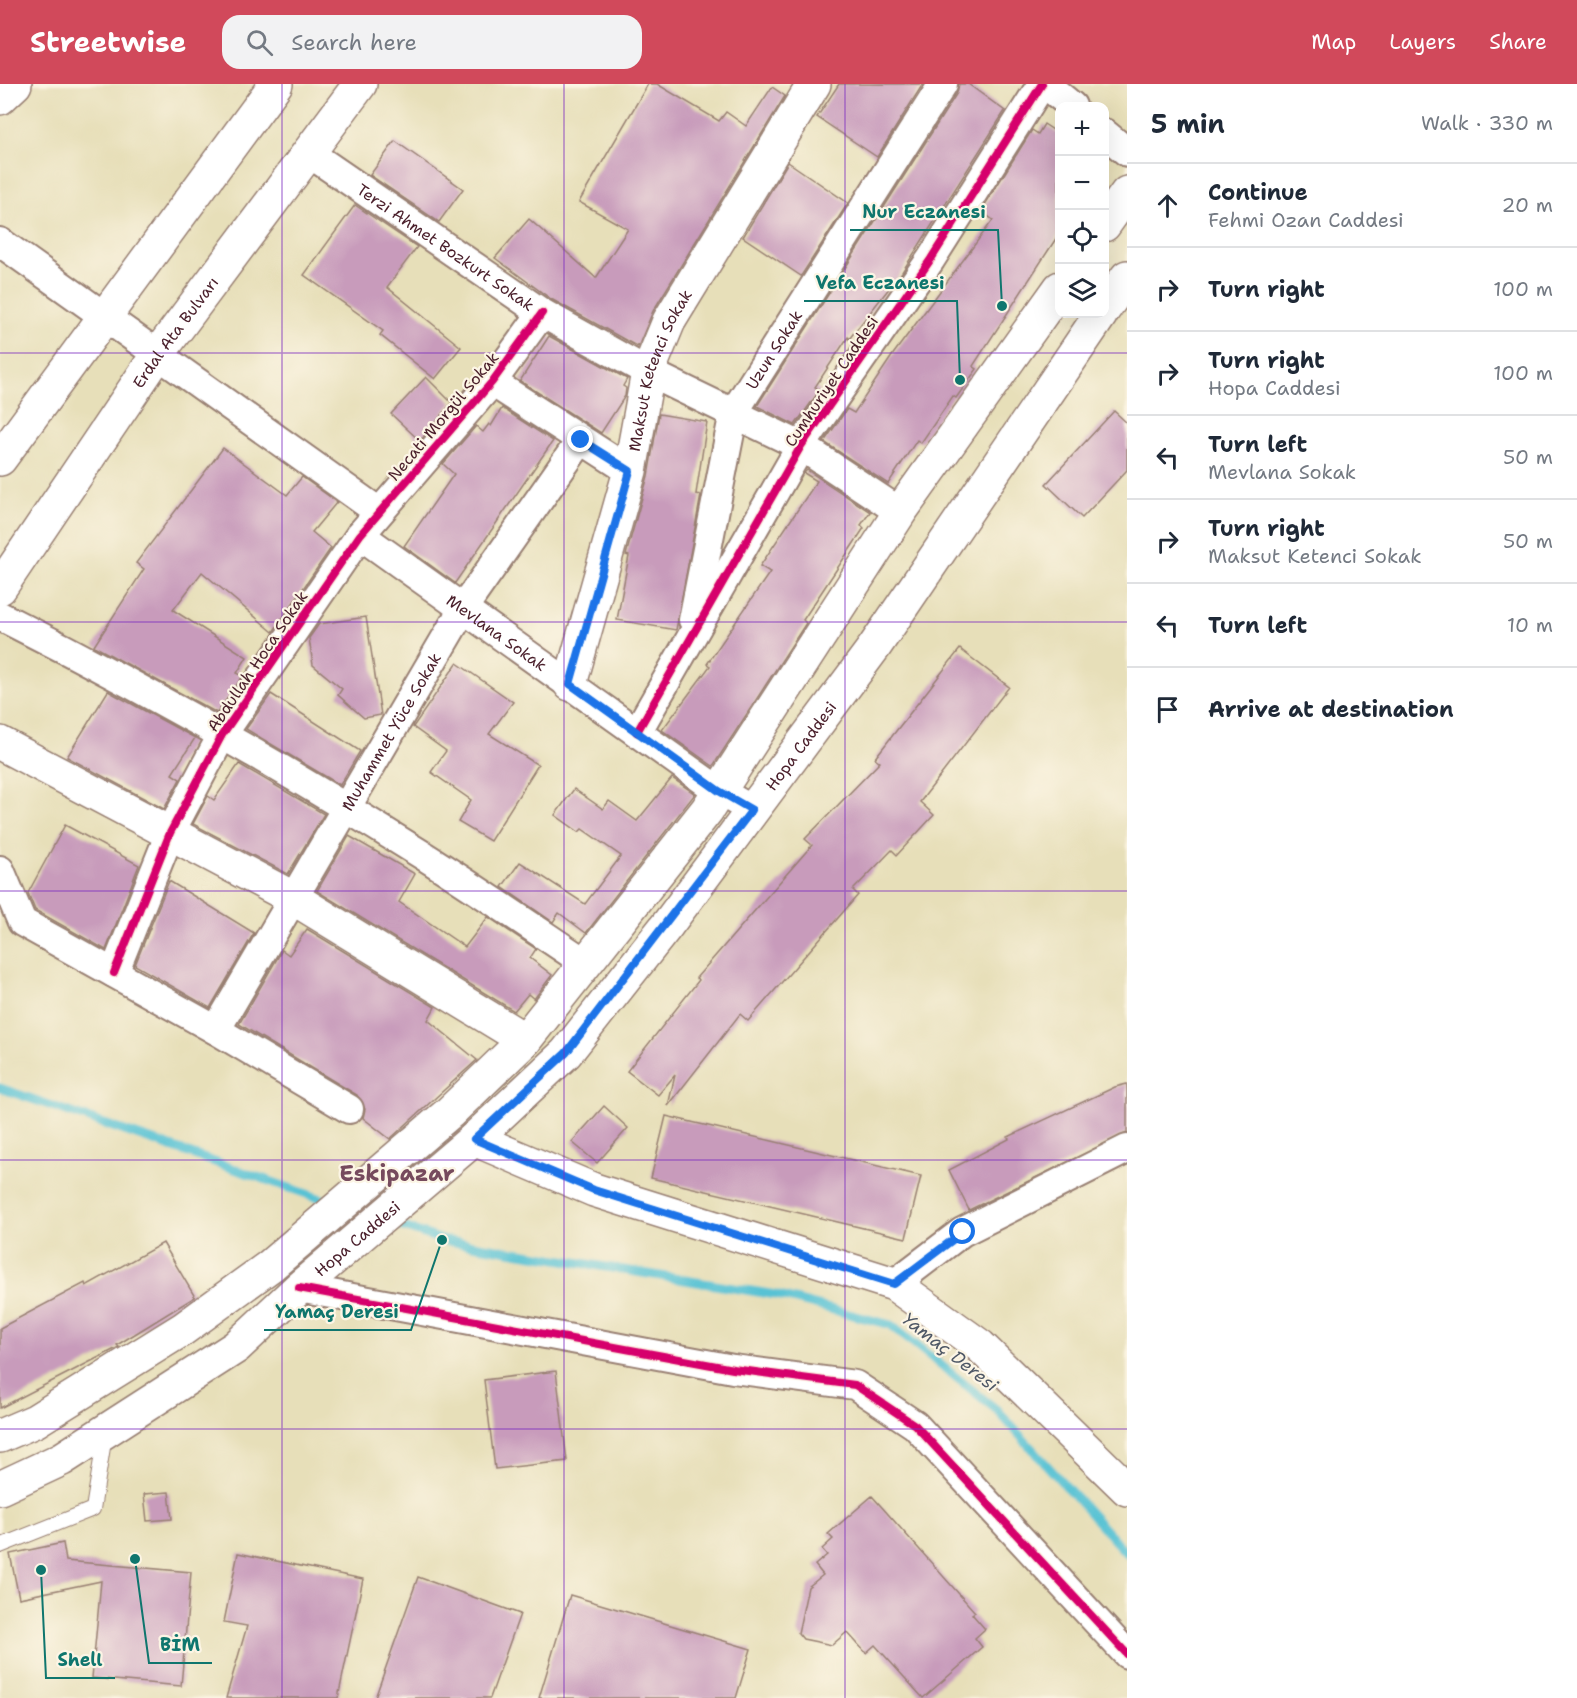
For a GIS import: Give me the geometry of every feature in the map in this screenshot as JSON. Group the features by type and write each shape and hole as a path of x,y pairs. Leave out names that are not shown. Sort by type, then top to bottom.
{"main road":[{"path":"0,98 15,84"},
{"path":"0,459 103,316 276,84"},
{"name":"Erdal Ata Bulvarı","path":"0,588 158,354 360,84"},
{"name":"Maksut Ketenci Sokak","path":"570,684 630,471 648,372 669,321 814,84"},
{"path":"1109,218 1127,193"},
{"path":"1109,302 1127,277"},
{"path":"0,1437 35,1421 183,1329 270,1266 449,1113 525,1040 587,964 719,791 900,512 1055,294"},
{"name":"Hopa Caddesi","path":"0,1488 62,1459 236,1347 299,1288 474,1139 566,1053 876,646 1098,318"},
{"path":"0,743 293,898 525,1040"},
{"path":"474,1139 594,1190 894,1284 980,1346 1127,1489"}],"street":[{"name":"Uzun Sokak","path":"688,647 734,412 943,84"},
{"path":"1044,84 1067,102"},
{"name":"Cumhuriyet Caddesi","path":"638,732 801,446 931,259 1044,84"},
{"path":"1109,137 1127,152"},
{"name":"Terzi Ahmet Bozkurt Sokak","path":"309,153 542,313 648,372 801,446 900,512"},
{"path":"0,242 379,512"},
{"name":"Necati Morgül Sokak","path":"360,535 492,382 542,313"},
{"path":"492,382 630,471"},
{"name":"Muhammet Yüce Sokak","path":"216,1030 464,607 581,440"},
{"name":"Mevlana Sokak","path":"360,535 719,791 752,810"},
{"name":"Abdullah Hoca Sokak","path":"114,973 170,833 222,735 360,535"},
{"path":"0,616 97,665 346,808 419,852 587,964"},
{"path":"0,870 21,922 216,1030 349,1109"},
{"path":"894,1284 963,1232 1127,1149"},
{"path":"299,1288 734,1369 855,1385 915,1425 1127,1654"}],"lane":[{"path":"0,1546 93,1509 105,1431"}],"building":[{"path":"648,84 657,84 719,121 726,112 746,126 772,87 785,96 653,311 638,347 551,299 495,258 529,219 596,278 628,229 579,202"},
{"path":"839,84 923,84 877,157 817,117"},
{"path":"959,84 968,84 1005,111 902,272 849,339 848,337 815,387 820,390 795,425 757,406 957,93"},
{"path":"1044,124 1055,131 1055,240 973,366 977,369 956,398 953,396 921,443 917,440 888,484 824,442 847,409 854,413 894,353 993,220 981,211 1032,130 1038,134"},
{"path":"395,141 463,189 439,222 370,175"},
{"path":"788,162 848,203 801,276 743,237"},
{"path":"355,205 417,247 387,287 461,347 435,379 380,335 383,331 304,275"},
{"path":"549,336 627,379 623,386 626,388 625,396 601,433 520,381"},
{"path":"426,377 452,403 420,441 391,414"},
{"path":"502,408 553,441 455,583 404,546 454,474 443,464 476,426 483,432 489,424 491,426"},
{"path":"1114,411 1127,423 1127,470 1082,518 1046,484"},
{"path":"659,414 707,422 696,494 701,495 676,630 617,620 629,556 626,555 648,476"},
{"path":"223,448 287,495 302,477 337,502 312,532 331,548 273,632 202,572 173,610 247,657 237,673 243,676 217,713 94,646 144,569 136,563"},
{"path":"807,470 870,512 861,525 864,528 803,620 806,623 713,766 662,730 710,666 707,664 770,572 760,566 817,481 804,473"},
{"path":"366,617 381,715 364,718 338,695 342,689 313,665 309,638 319,624"},
{"path":"960,649 1009,687 920,802 934,815 897,855 892,850 853,890 858,895 748,1021 740,1014 668,1106 675,1075 658,1095 627,1071 699,980 696,978 812,845 805,839 880,762 875,758"},
{"path":"457,663 513,702 489,734 538,765 490,841 458,822 471,800 431,772 446,751 413,727"},
{"path":"108,691 195,738 172,774 180,779 164,809 67,757"},
{"path":"271,694 360,751 340,785 246,729"},
{"path":"239,764 324,814 288,874 193,824 208,796 214,800"},
{"path":"672,778 695,794 586,933 559,913 553,922 502,887 520,862 585,904 621,856 582,829 579,832 555,815 574,789 603,809 609,801 637,821"},
{"path":"65,825 139,865 106,950 35,910 28,893"},
{"path":"349,836 415,874 399,902 465,947 488,917 536,949 530,958 552,975 534,999 528,994 514,1011 317,891"},
{"path":"169,881 254,933 210,1008 135,965"},
{"path":"307,929 435,1007 428,1020 477,1060 390,1139 363,1118 365,1109 357,1095 239,1024 282,950 289,955"},
{"path":"1127,1084 1127,1133 969,1210 949,1170 1009,1139 1008,1137 1115,1087"},
{"path":"604,1106 628,1128 597,1163 572,1142"},
{"path":"666,1116 921,1176 906,1238 651,1178"},
{"path":"163,1243 195,1297 117,1345 119,1347 0,1408 0,1328 85,1283 86,1286"},
{"path":"556,1371 567,1461 495,1469 484,1380"},
{"path":"169,1492 172,1519 147,1521 144,1494"},
{"path":"872,1496 975,1612 972,1614 985,1629 975,1638 982,1647 923,1698 875,1645 866,1653 847,1632 832,1645 803,1639 798,1633 808,1587 823,1575 815,1565 827,1555 822,1549 833,1539 828,1534"},
{"path":"63,1543 66,1561 191,1572 181,1686 92,1678 101,1581 19,1598 10,1554"},
{"path":"238,1553 363,1579 338,1698 226,1698 247,1626 224,1622"},
{"path":"418,1577 520,1614 490,1698 375,1698"},
{"path":"570,1595 751,1649 736,1698 539,1698"}],"waterway":[{"name":"Yamaç Deresi","path":"0,1088 333,1203"},
{"name":"Yamaç Deresi","path":"389,1222 442,1240 776,1295 891,1325 997,1410 1127,1554"}],"cycle path":[{"path":"637,732 801,446 931,259 1042,84"},
{"path":"114,973 170,833 222,735 360,535 492,382 542,313"},
{"path":"299,1288 733,1369 855,1385 915,1425 1127,1654"}],"place":[{"name":"Nur Eczanesi","path":"1002,306"},
{"name":"Vefa Eczanesi","path":"960,380"},
{"name":"Yamaç Deresi","path":"442,1240"},
{"name":"BİM","path":"135,1559"},
{"name":"Shell","path":"41,1570"}],"district":[{"name":"Eskipazar","path":"397,1173"}],"route":[{"path":"581,440 630,471 570,684 719,791 752,810 668,924 566,1053 474,1139 594,1190 894,1284 963,1232"}]}
